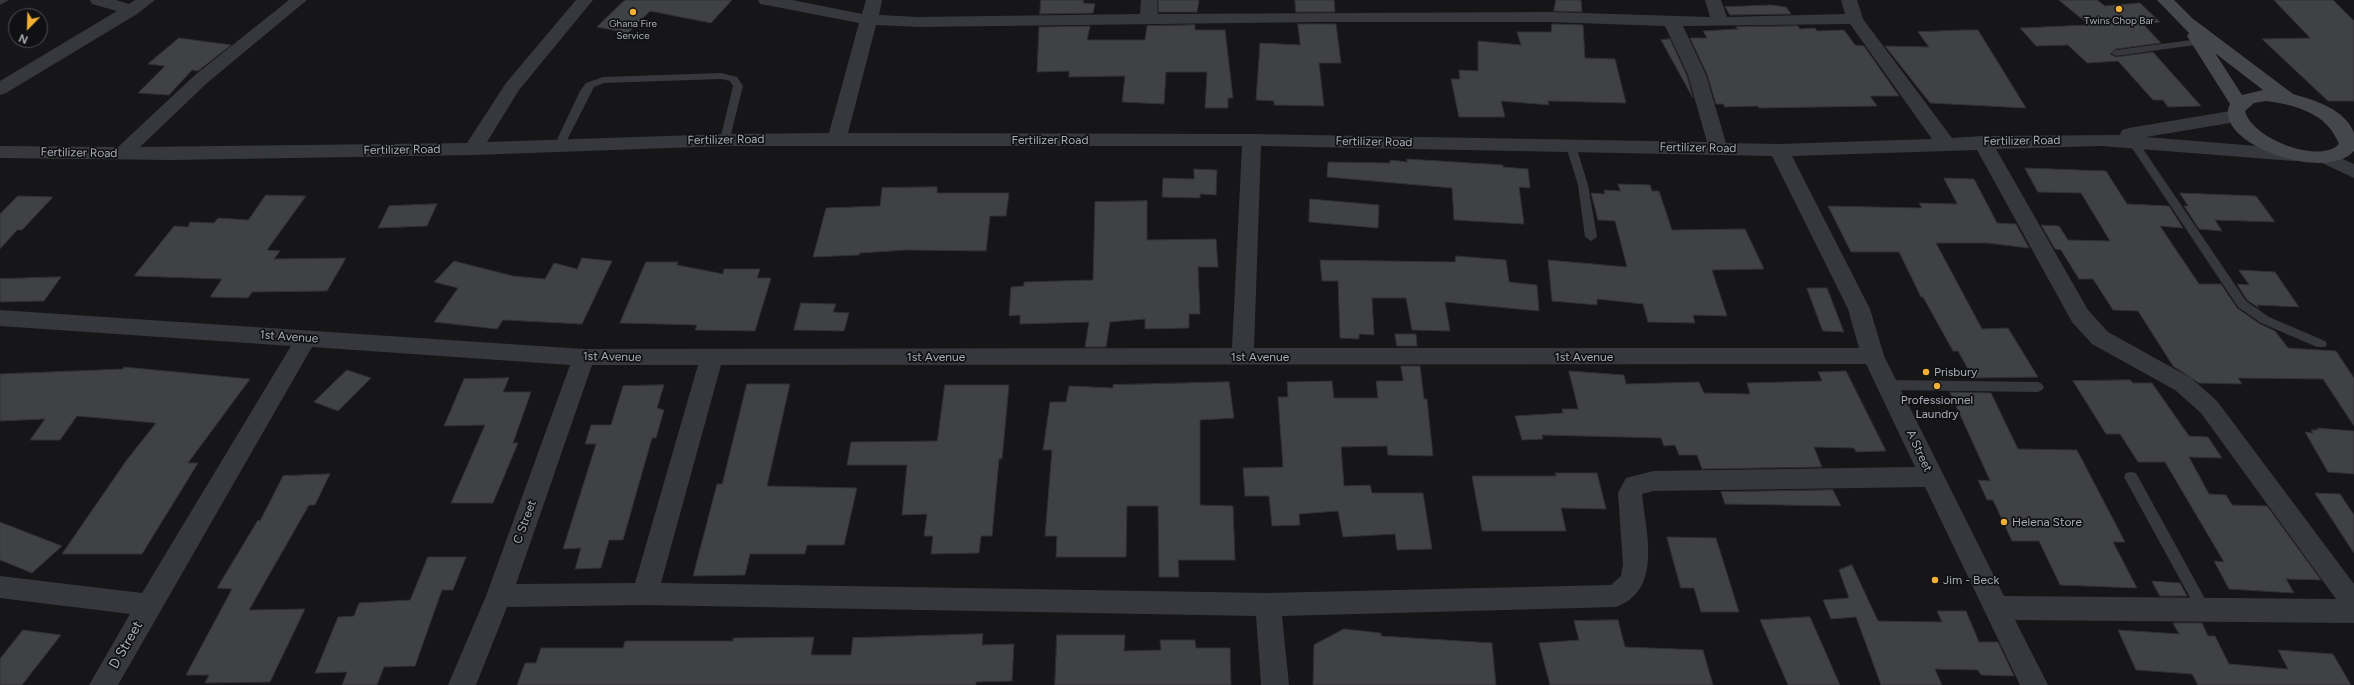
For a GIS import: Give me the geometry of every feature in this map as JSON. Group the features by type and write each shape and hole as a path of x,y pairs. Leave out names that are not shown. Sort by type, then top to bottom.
{"street":[{"path":"98,0 131,10"},
{"path":"0,89 147,0"},
{"path":"122,154 201,79 299,0"},
{"path":"473,149 512,87 585,0"},
{"path":"766,0 868,20 918,22 1319,17 1548,18 1720,22 1855,19"},
{"path":"837,139 874,0"},
{"path":"1149,0 1149,18"},
{"path":"1318,0 1319,17"},
{"path":"1545,0 1548,18"},
{"path":"1713,0 1720,22"},
{"path":"1849,0 1855,19 1945,144"},
{"path":"2165,0 2186,22 2286,98"},
{"path":"1672,21 1697,75 1718,148"},
{"path":"2186,22 2237,109 2242,127 2256,138 2274,148 2294,155 2340,155"},
{"path":"2237,109 2249,97 2266,95 2286,98 2308,105 2331,117 2345,132 2348,145 2340,155"},
{"name":"Fertilizer Road","path":"2100,140 2237,109"},
{"path":"2331,117 2354,120"},
{"name":"Fertilizer Road","path":"0,152 122,154 473,149 725,140 837,139 1252,140 1779,150 1982,142 2100,140 2294,155"},
{"path":"1243,357 1252,140"},
{"path":"1982,142 2080,316 2100,338 2183,384 2209,407 2354,604"},
{"name":"A Street","path":"1779,150 1859,309 1873,356 1931,477 1998,608 2034,685"},
{"path":"2340,155 2354,172"},
{"name":"1st Avenue","path":"0,318 584,357 1873,356"},
{"name":"D Street","path":"102,685 306,339"},
{"name":"C Street","path":"462,685 499,596 584,357"},
{"path":"645,594 712,357"},
{"path":"499,596 645,594 1268,605 1616,596 1632,582 1636,564 1630,494 1635,484 1653,481 1931,477"},
{"path":"0,587 148,605"},
{"path":"1268,605 1275,685"},
{"path":"1998,608 2354,611"}],"lane":[{"path":"0,2 4,0"},
{"path":"2116,53 2199,42"},
{"path":"559,146 584,93 590,85 602,80 721,76 734,79 738,86 725,140"},
{"path":"2133,142 2242,304 2265,320 2321,344"},
{"path":"1571,146 1584,185 1590,237"},
{"path":"1888,385 2038,387"},
{"path":"2131,477 2204,610"}],"building":[{"path":"625,0 732,0 711,23 650,11 628,33 597,27"},
{"path":"1041,0 1084,0 1083,3 1095,4 1093,13 1040,14"},
{"path":"1158,0 1199,0 1197,12 1159,12"},
{"path":"1295,0 1334,0 1335,12 1296,12"},
{"path":"1556,0 1581,0 1582,12 1554,11"},
{"path":"2059,0 2097,0 2105,6 2140,3 2160,22 2143,24 2161,43 2116,49 2110,54 2116,57 2153,52 2201,106 2168,107 2163,100 2153,100 2118,61 2087,63 2068,45 2036,46 2020,28 2089,25"},
{"path":"2274,0 2333,0 2354,21 2354,101 2328,101 2262,39 2310,38"},
{"path":"1772,5 1786,7 1791,14 1730,15 1725,7"},
{"path":"1298,24 1336,24 1341,63 1319,63 1324,106 1274,105 1274,101 1256,100 1260,43 1300,45"},
{"path":"1552,24 1583,25 1585,58 1615,59 1626,103 1548,101 1549,105 1501,101 1505,117 1459,117 1451,79 1460,79 1459,70 1478,71 1478,41 1521,45 1517,32 1551,32"},
{"path":"1195,25 1195,30 1225,30 1233,98 1228,98 1228,108 1205,108 1207,72 1166,72 1164,104 1122,102 1125,76 1069,77 1069,71 1037,72 1039,27 1090,26 1087,40 1145,40 1147,26"},
{"path":"1798,26 1800,29 1815,28 1817,31 1844,30 1855,45 1864,46 1899,96 1870,96 1877,106 1759,108 1758,106 1725,107 1723,104 1716,104 1707,74 1690,38 1707,38 1703,31 1738,29 1736,27"},
{"path":"1978,30 2026,108 1930,103 1885,46 1929,47 1918,32"},
{"path":"179,38 231,45 198,71 192,70 169,95 138,93 165,66 148,64"},
{"path":"1670,39 1687,76 1693,98 1661,40"},
{"path":"1407,159 1503,165 1503,167 1528,169 1530,188 1519,187 1524,224 1454,220 1452,188 1327,177 1328,162 1390,163 1390,160 1407,162"},
{"path":"2025,168 2106,171 2127,204 2169,206 2183,228 2160,226 2199,284 2221,284 2237,308 2260,324 2275,331 2288,348 2336,351 2354,378 2354,426 2323,379 2238,378 2242,384 2199,383 2173,366 2138,311 2113,310 2093,279 2079,279 2061,250 2055,249 2041,225 2059,226 2068,240 2110,241 2081,193 2038,192"},
{"path":"1194,169 1217,170 1216,195 1200,194 1200,198 1162,197 1163,178 1194,179"},
{"path":"1944,178 1974,179 1997,223 2016,224 2029,248 1987,243 1936,243 1982,329 2008,328 2038,377 1973,378 1958,351 1953,351 1923,297 1921,297 1899,252 1851,252 1828,206 1922,208 1919,203 1957,204"},
{"path":"1618,184 1650,185 1652,191 1659,191 1672,230 1745,229 1764,269 1712,270 1727,316 1693,315 1695,323 1648,322 1643,304 1597,299 1597,305 1552,301 1548,260 1627,267 1615,221 1598,220 1591,193 1605,194 1604,190 1620,191"},
{"path":"937,187 937,193 1009,193 1006,216 990,216 986,251 906,250 860,253 859,255 813,257 826,208 880,206 882,188"},
{"path":"2180,193 2256,196 2275,222 2215,220 2222,231 2199,229 2184,206 2188,206"},
{"path":"266,195 306,196 267,250 280,251 274,259 346,258 327,291 252,292 248,298 210,297 222,279 134,276 174,226 188,227 190,222 214,223 218,218 248,220"},
{"path":"18,196 53,197 22,230 17,230 0,249 0,214"},
{"path":"1310,199 1379,205 1378,228 1309,222"},
{"path":"1147,201 1147,240 1216,239 1218,267 1198,267 1200,314 1189,314 1189,328 1145,329 1145,319 1110,322 1106,347 1085,347 1089,322 1020,324 1020,315 1009,316 1011,287 1024,286 1024,282 1093,280 1095,202"},
{"path":"437,204 427,226 378,228 389,206"},
{"path":"1456,256 1506,260 1509,282 1537,285 1539,311 1445,302 1450,331 1412,330 1406,298 1372,298 1374,335 1359,334 1359,339 1340,338 1338,281 1322,281 1320,260 1455,262"},
{"path":"582,258 612,261 582,324 503,320 497,329 434,322 458,288 434,282 454,261 513,276 545,279 554,263 577,269"},
{"path":"646,262 678,262 677,265 723,274 724,269 760,269 757,278 771,278 755,331 695,330 697,325 620,323"},
{"path":"2239,270 2275,272 2299,307 2257,305 2259,308 2247,300 2237,284 2249,285"},
{"path":"61,277 44,301 0,302 0,279"},
{"path":"1807,288 1827,288 1844,332 1823,331"},
{"path":"801,303 836,304 833,312 849,313 844,331 794,330"},
{"path":"1395,334 1416,334 1417,346 1397,346"},
{"path":"1401,366 1420,366 1424,399 1427,399 1433,456 1388,455 1387,446 1341,447 1344,486 1370,485 1372,493 1423,493 1432,549 1397,550 1395,534 1343,537 1338,511 1299,514 1300,525 1272,526 1269,496 1245,496 1243,468 1283,467 1278,397 1288,397 1287,382 1332,381 1334,398 1378,398 1376,381 1403,381"},
{"path":"124,367 250,379 188,463 198,463 142,554 62,554 126,461 156,423 77,416 60,440 30,440 45,419 0,421 0,374 123,369"},
{"path":"347,370 371,378 338,411 314,402"},
{"path":"1569,371 1624,375 1626,384 1699,382 1704,393 1750,394 1747,383 1822,381 1818,372 1846,371 1886,451 1856,452 1854,448 1814,447 1822,467 1702,469 1697,455 1679,455 1675,445 1664,446 1661,438 1542,435 1543,439 1522,440 1515,416 1563,413 1562,409 1578,409"},
{"path":"509,378 503,392 531,392 513,443 518,443 493,503 451,503 485,425 444,426 464,379"},
{"path":"2130,380 2133,383 2152,383 2189,436 2208,437 2222,458 2189,457 2209,494 2226,495 2232,505 2267,506 2321,580 2286,579 2294,593 2229,589 2214,561 2224,562 2165,462 2138,462 2120,434 2106,434 2073,381"},
{"path":"1229,382 1234,418 1200,420 1200,505 1233,506 1235,560 1178,560 1179,577 1159,577 1158,506 1127,506 1126,557 1056,557 1057,536 1045,536 1052,450 1043,450 1050,402 1066,402 1069,386 1113,388 1113,385"},
{"path":"747,384 790,384 767,486 857,488 844,545 807,545 805,554 750,554 745,575 693,576 717,484 722,484"},
{"path":"664,385 657,408 664,410 656,438 652,438 623,540 609,540 601,568 575,569 581,548 563,549 596,444 585,444 591,425 611,425 623,386"},
{"path":"945,385 1009,385 1002,459 999,459 992,536 981,536 979,553 931,554 933,536 924,536 927,514 902,515 907,465 847,465 851,442 937,441"},
{"path":"1950,392 1991,393 2018,449 2077,450 2125,542 2113,542 2137,588 2060,585 2039,541 2012,541 1993,500 1987,500 1978,480 1990,481"},
{"path":"2317,428 2354,431 2354,474 2328,472 2305,432 2313,433 2311,430 2318,430"},
{"path":"1555,473 1597,473 1606,509 1561,508 1566,531 1482,531 1472,476 1556,476"},
{"path":"330,474 315,505 309,505 249,610 305,609 270,682 205,683 209,675 186,675 232,589 217,588 258,520 260,521 283,476"},
{"path":"1833,490 1841,506 1725,504 1721,492"},
{"path":"2315,493 2340,494 2354,515 2354,553"},
{"path":"0,522 62,546 32,573 0,560"},
{"path":"1667,537 1716,538 1739,612 1701,612 1694,588 1681,588"},
{"path":"428,557 466,557 453,590 442,590 415,666 384,667 377,685 342,685 347,672 315,673 338,617 354,616 359,603 410,600"},
{"path":"1852,565 1878,621 1942,622 1937,611 1966,611 1979,642 1998,642 2014,676 1981,675 1978,670 1935,669 1942,685 1881,685 1856,617 1831,619 1823,600 1849,598 1839,570"},
{"path":"2152,581 2180,583 2187,596 2160,596"},
{"path":"1810,617 1840,685 1788,685 1760,620"},
{"path":"1618,620 1625,647 1703,650 1713,685 1550,685 1539,643 1579,640 1574,621"},
{"path":"2173,623 2202,623 2208,636 2215,636 2229,664 2288,669 2278,650 2333,654 2351,685 2198,685 2192,674 2136,670 2118,630 2179,634"},
{"path":"1344,629 1381,633 1381,636 1492,643 1496,685 1313,685 1314,645"},
{"path":"23,630 61,635 22,685 0,685 0,659"},
{"path":"983,634 982,645 1014,644 1012,681 976,682 976,685 517,685 525,663 536,663 541,648 623,648 625,641 733,641 733,638 814,637 811,655 851,655 853,638"},
{"path":"1057,635 1125,635 1124,651 1161,650 1160,640 1195,640 1196,648 1230,648 1231,685 1055,685"}],"place":[{"name":"Twins Chop Bar","path":"2119,9"},
{"name":"Ghana Fire Service","path":"633,12"},
{"name":"Prisbury","path":"1926,372"},
{"name":"Professionnel Laundry","path":"1937,386"},
{"name":"Helena Store","path":"2004,522"},
{"name":"Jim - Beck","path":"1935,580"}]}
